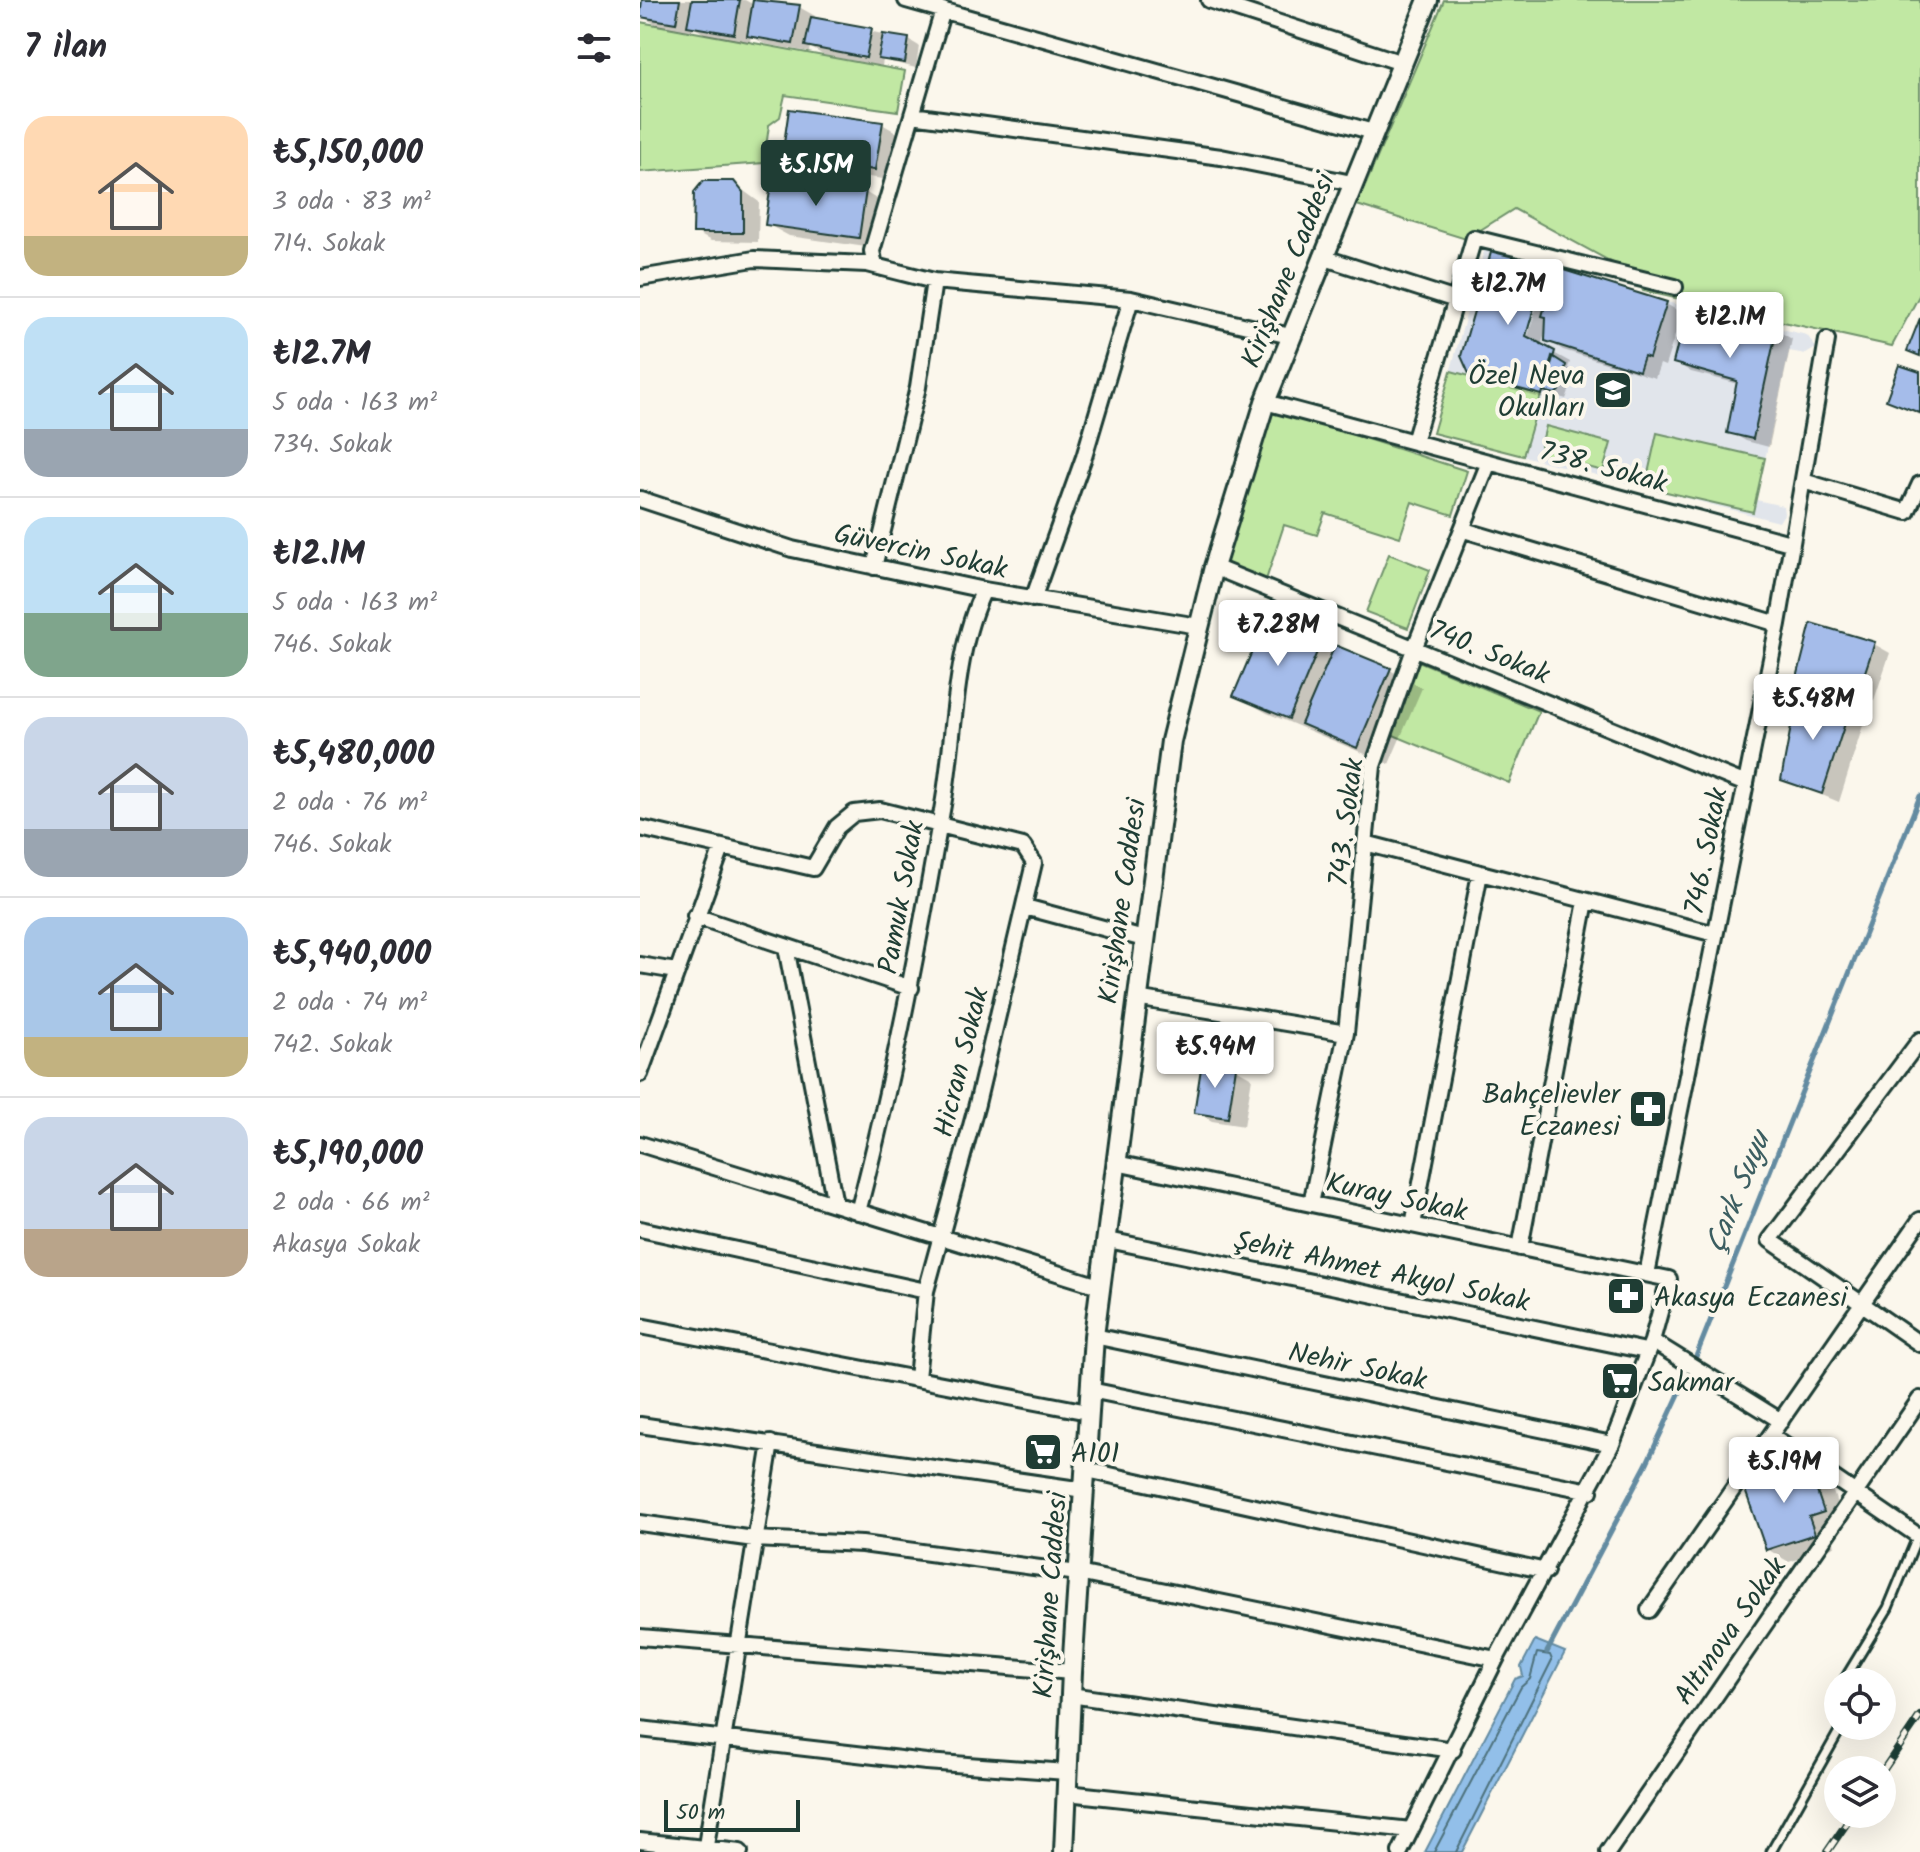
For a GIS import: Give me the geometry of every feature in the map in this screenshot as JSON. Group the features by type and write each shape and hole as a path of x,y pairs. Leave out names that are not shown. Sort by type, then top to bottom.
{"street":[{"path":"906,0 1373,132"},
{"path":"1209,0 1402,63"},
{"name":"Kirişhane Caddesi","path":"1064,1852 1070,1695 1094,1336 1171,741 1214,567 1265,402 1428,0"},
{"path":"875,266 872,251 943,10"},
{"path":"912,115 1221,157 1352,183"},
{"path":"1414,442 1474,238 1675,287"},
{"path":"1322,257 1456,300"},
{"path":"640,278 754,259 875,266 934,281 1131,299 1290,336"},
{"path":"874,567 918,387 934,281"},
{"path":"1033,599 1084,457 1131,299"},
{"name":"746. Sokak","path":"1647,1274 1778,624 1827,340"},
{"name":"738. Sokak","path":"1265,402 1790,543"},
{"name":"743. Sokak","path":"1311,1204 1346,1033 1373,766 1414,649 1489,462"},
{"path":"1803,481 1907,512 1920,484"},
{"name":"Güvercin Sokak","path":"640,499 792,549 984,590 1198,626"},
{"path":"1464,530 1778,624"},
{"name":"740. Sokak","path":"1214,567 1746,784"},
{"name":"Pamuk Sokak","path":"858,1212 893,1080 911,988 940,824 970,617 984,590"},
{"name":"Hicran Sokak","path":"722,848 813,868 837,827 854,813 880,810 940,824 968,835 1023,846 1034,863 943,1238 926,1291 917,1378"},
{"path":"640,828 722,848 640,1074"},
{"path":"1365,843 1715,934"},
{"path":"1413,1225 1480,873"},
{"path":"1520,1248 1586,901"},
{"path":"1025,907 1144,939"},
{"path":"695,916 911,988"},
{"path":"786,947 835,1204"},
{"path":"640,965 676,971"},
{"path":"1136,998 1346,1033"},
{"path":"1920,1040 1770,1240 1920,1344"},
{"path":"640,1144 1099,1286"},
{"name":"Kuray Sokak","path":"1116,1163 1669,1279 1653,1347"},
{"path":"1649,1610 1920,1220"},
{"path":"640,1229 926,1291"},
{"name":"Şehit Ahmet Akyol Sokak","path":"1108,1240 1653,1347"},
{"path":"640,1326 1088,1412"},
{"name":"Nehir Sokak","path":"1094,1336 1612,1444"},
{"path":"1400,1852 1496,1659 1590,1491 1653,1347 1706,1374 1781,1421"},
{"path":"1090,1390 1590,1491"},
{"name":"Altınova Sokak","path":"1608,1852 1920,1399"},
{"path":"640,1425 1084,1490"},
{"path":"1771,1435 1854,1495 1918,1535"},
{"path":"705,1850 771,1443"},
{"path":"1087,1470 1546,1571"},
{"path":"640,1523 754,1539 862,1544 1078,1573 1496,1659"},
{"path":"640,1637 1072,1672"},
{"path":"1070,1695 1453,1750"},
{"path":"640,1729 722,1736 926,1762 1067,1772"},
{"path":"1067,1793 1411,1830"},
{"path":"640,1841 740,1852"}],"lane":[{"path":"1852,1668 1888,1608 1918,1535"},
{"path":"1771,1852 1834,1740"}],"shaded area":[{"name":"Özel Neva Okulları","path":"1485,248 1667,302 1807,335 1816,348 1806,354 1789,351 1756,500 1783,506 1784,514 1779,522 1433,433"}],"green space":[{"path":"1444,0 1920,0 1920,294 1892,346 1643,291 1637,276 1514,209 1466,239 1357,205"},
{"path":"640,22 905,71 898,111 785,95 780,117 769,125 764,163 640,172"},
{"path":"1451,371 1541,395 1523,456 1433,433"},
{"path":"1270,408 1467,471 1453,515 1412,502 1400,537 1325,513 1317,535 1284,525 1265,583 1219,569"},
{"path":"1546,426 1611,443 1603,471 1539,454"},
{"path":"1657,433 1765,458 1753,512 1645,487"},
{"path":"1389,554 1430,570 1408,628 1366,612"},
{"path":"1416,660 1539,711 1509,783 1386,732"}],"water":[{"path":"1535,1640 1565,1652 1462,1852 1425,1852 1515,1679 1523,1676 1521,1667"}],"building":[{"path":"642,0 680,0 676,23 640,17"},
{"path":"692,0 740,0 734,34 687,26"},
{"path":"753,0 800,5 793,44 747,36"},
{"path":"811,17 872,28 866,58 805,46"},
{"path":"883,34 909,38 905,63 878,59"},
{"path":"789,109 883,122 875,170 782,157"},
{"path":"772,177 866,190 859,238 765,225"},
{"path":"703,181 734,181 743,192 743,233 693,233 694,192"},
{"path":"1492,249 1546,266 1526,336 1555,351 1542,395 1470,376 1461,356"},
{"path":"1557,268 1667,302 1649,358 1644,356 1639,371 1545,341 1546,317 1542,316"},
{"path":"1687,307 1777,328 1753,439 1727,433 1737,381 1673,363"},
{"path":"1920,318 1920,356 1907,351"},
{"path":"1552,356 1566,365 1560,390 1555,394 1543,391"},
{"path":"1899,365 1920,372 1920,413 1886,400"},
{"path":"1267,616 1322,640 1289,719 1233,696"},
{"path":"1811,623 1875,642 1858,693 1797,678"},
{"path":"1335,645 1391,668 1357,748 1301,724"},
{"path":"1797,694 1850,708 1822,794 1781,780"},
{"path":"1202,1062 1236,1067 1228,1118 1194,1113"},
{"path":"1807,1462 1824,1512 1809,1517 1815,1534 1766,1550 1743,1484"}],"waterway":[{"name":"Çark Suyu","path":"1547,1652 1646,1465 1693,1364 1920,796"}],"railway":[{"path":"1893,1756 1920,1716"},
{"path":"1827,1852 1843,1828"}],"place":[{"name":"Özel Neva Okulları","path":"1613,390"},
{"name":"Bahçelievler Eczanesi","path":"1648,1109"},
{"name":"Akasya Eczanesi","path":"1626,1296"},
{"name":"Sakmar","path":"1620,1381"},
{"name":"A101","path":"1043,1452"}]}
